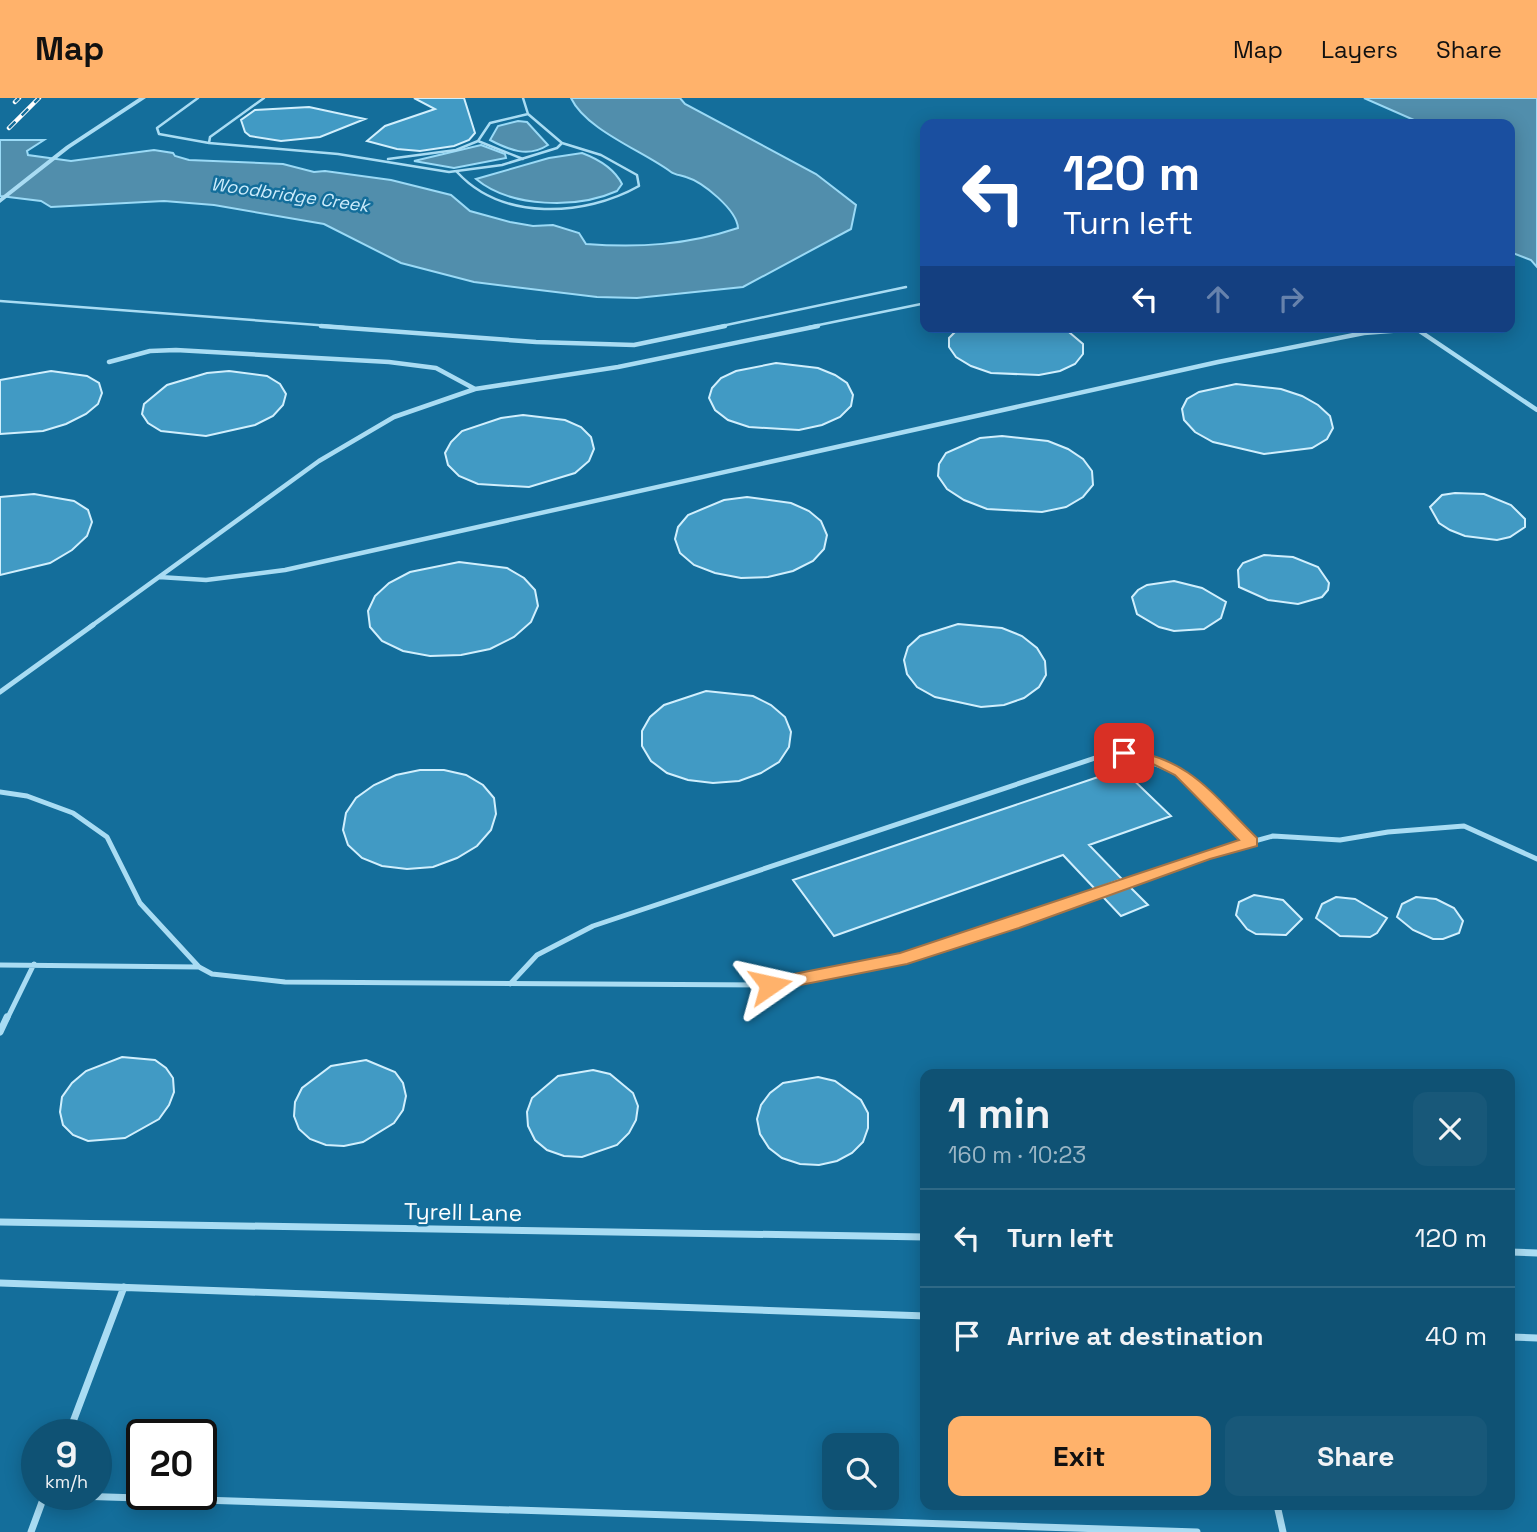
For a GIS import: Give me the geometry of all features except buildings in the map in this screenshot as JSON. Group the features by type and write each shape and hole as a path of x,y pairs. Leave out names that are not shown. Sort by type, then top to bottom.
{"street":[{"path":"0,201 68,147 143,98"}],"lane":[{"path":"198,98 157,128 159,134 174,139 382,160 457,172 523,159 557,148 562,143"},
{"path":"209,143 210,137 264,98"},
{"path":"457,172 462,182 475,191 508,204 535,208 603,204 626,197 639,186 638,175 616,161 595,151 562,143 528,114 523,98"},
{"path":"382,160 456,150 478,141 490,123 528,114"},
{"path":"478,141 523,159"},
{"path":"0,301 536,342 634,345 906,287"},
{"path":"0,692 319,461 394,417 475,389 631,364 920,304"},
{"path":"159,578 191,582 212,581 285,570 1218,362 1364,333"},
{"path":"1422,333 1537,410"},
{"path":"108,362 150,351 176,350 389,362 436,369 475,389"},
{"path":"510,984 537,955 593,926 1101,756 1124,753 1153,758 1180,772 1251,842"},
{"path":"0,792 27,796 73,813 107,837 140,903 199,967 212,974 285,982 783,982 901,959 1013,923 1204,855 1273,836 1340,841 1388,832 1464,826 1537,859"},
{"path":"0,1032 34,964"},
{"path":"0,965 199,967"},
{"name":"Tyrell Lane","path":"0,1222 920,1237"},
{"path":"1515,1252 1537,1253"},
{"path":"0,1283 920,1316"},
{"path":"74,1419 124,1287"},
{"path":"1515,1337 1537,1338"},
{"path":"112,1497 1197,1532"},
{"path":"31,1532 39,1510"},
{"path":"1278,1510 1283,1532"}],"water":[{"name":"Woodbridge Creek","path":"571,98 680,98 685,104 816,174 856,205 851,229 743,287 637,298 597,297 474,282 401,263 324,224 214,205 164,201 51,207 41,201 0,196 0,140 44,140 27,151 28,155 71,161 154,150 173,153 189,160 283,164 314,172 325,171 391,180 451,195 470,211 510,222 533,226 553,225 579,233 586,244 663,244 738,228 726,205 710,191 693,180 673,173 602,130 578,110"},
{"path":"1364,98 1537,98 1537,267 1531,260 1515,254 1515,119 1412,119"},
{"path":"518,121 527,122 548,145 526,152 490,140 498,126"},
{"path":"481,145 505,154 506,158 454,168 414,161"},
{"path":"582,153 600,161 615,173 622,184 617,191 583,201 545,203 507,196 476,179 549,158"}],"railway":[{"path":"15,102 19,98"},
{"path":"9,128 39,98"}],"route":[{"path":"770,985 901,959 1013,923 1204,855 1251,842 1180,772 1153,758 1124,753"}]}
